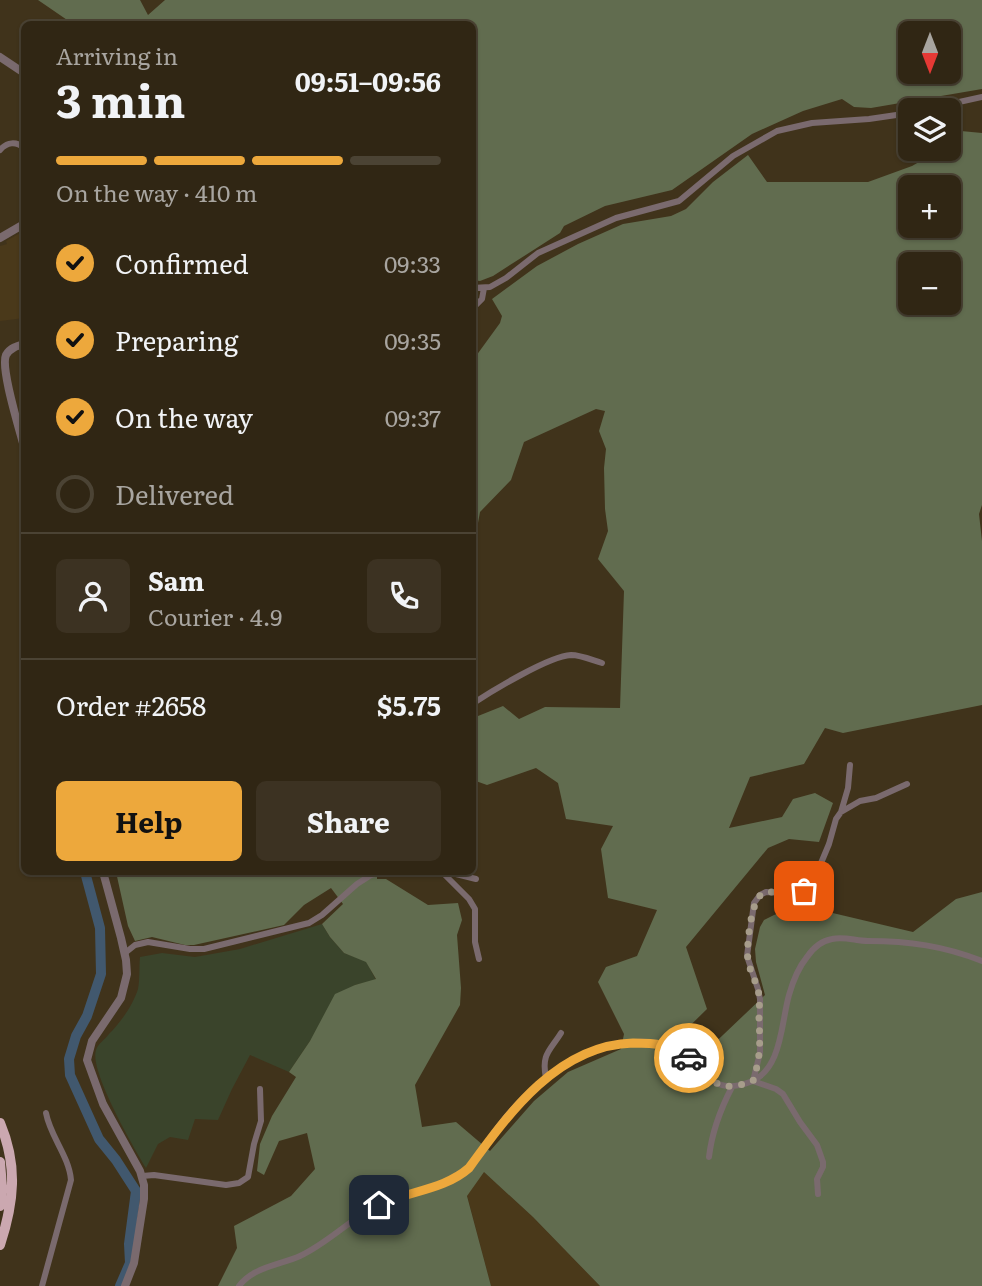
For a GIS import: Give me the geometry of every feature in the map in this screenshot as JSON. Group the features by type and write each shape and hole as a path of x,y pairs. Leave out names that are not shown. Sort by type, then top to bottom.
{"highway":[{"path":"0,1123 10,1153 13,1180 11,1209 0,1245"},
{"path":"0,1162 0,1206"}],"street":[{"path":"0,57 21,71"},
{"path":"961,102 982,97"},
{"path":"476,288 490,287 538,253 616,218 679,201 733,156 777,131 812,123 898,115"},
{"path":"0,136 2,148 11,144 21,145"},
{"path":"0,238 21,225"},
{"path":"476,305 482,299 484,288"},
{"path":"21,345 10,350 3,362 21,436"},
{"path":"476,702 531,670 562,656 574,655 602,663"},
{"path":"753,1081 760,1053 760,999 747,957 754,904 760,895 766,892 797,893 811,887 841,812 848,788 850,765"},
{"path":"841,812 860,801 876,798 908,784"},
{"path":"104,875 125,953 127,974 116,1006 92,1041 87,1060 103,1104 142,1176 144,1185 134,1263 125,1286"},
{"path":"125,953 135,945 148,942 204,949 302,925 321,915 371,875"},
{"path":"445,875 470,899 475,909 475,942 479,960"},
{"path":"463,875 476,879"},
{"path":"239,1286 251,1275 306,1253 372,1208 456,1178 469,1168 500,1125 546,1078 595,1050 614,1044 653,1043 670,1046 715,1083 724,1087 753,1081 764,1073 772,1060 789,996 799,970 809,953 822,942 842,938 901,941 949,950 982,961"},
{"path":"546,1078 545,1056 561,1033"},
{"path":"753,1081 783,1094 817,1145 823,1162 817,1178 818,1194"},
{"path":"709,1157 710,1142 717,1119 732,1087"},
{"path":"142,1176 154,1175 226,1185 245,1180 250,1173 261,1121 260,1089"},
{"path":"42,1286 71,1180 46,1112"}],"shaded area":[{"path":"21,233 21,318 0,321 0,246 7,244 6,241"},
{"path":"483,1171 533,1217 600,1286 491,1286 467,1195"}],"green space":[{"path":"38,0 140,0 148,15 165,0 982,0 982,89 929,98 898,98 898,103 871,108 854,107 842,99 803,111 752,134 672,190 605,206 564,226 560,233 493,276 476,280 476,21 69,21"},
{"path":"961,131 982,133 982,505 979,514 982,541 982,705 843,733 825,728 804,764 750,777 729,828 782,817 793,799 815,793 833,803 819,842 789,839 768,848 686,947 707,1009 657,1058 669,1063 682,1074 765,995 755,949 764,920 785,911 820,910 913,932 956,899 982,892 982,1286 600,1286 533,1217 484,1172 467,1196 491,1286 218,1286 237,1248 234,1226 291,1196 315,1169 307,1133 279,1141 264,1175 257,1171 260,1144 272,1116 296,1077 289,1072 310,1041 335,994 376,979 366,962 344,953 322,924 343,904 331,888 304,905 284,925 185,945 152,937 135,941 128,926 117,875 377,875 377,879 386,879 428,905 458,903 462,920 457,935 460,1005 415,1085 422,1127 456,1122 490,1151 534,1101 568,1072 621,1049 624,1034 598,982 606,967 637,956 657,910 608,898 601,849 613,826 566,819 558,783 536,768 487,785 476,781 476,717 503,706 519,719 545,707 620,708 624,591 598,559 608,531 604,468 606,449 599,431 605,411 596,409 524,442 511,480 480,512 476,534 476,356 500,323 502,316 492,299 537,266 578,244 623,224 671,216 686,209 713,182 748,155 767,182 868,182 921,161 961,161"},
{"path":"322,924 344,953 366,961 376,980 355,985 289,1072 250,1055 218,1120 195,1119 188,1140 170,1137 158,1144 146,1168 114,1109 96,1060 97,1048 122,1019 136,995 140,957 162,953 195,957 240,949"}],"waterway":[{"path":"86,875 100,928 101,974 87,1016 76,1036 69,1059 70,1075 99,1139 136,1191 129,1244 130,1263 120,1286"}],"way so far":[{"path":"689,1058 720,1086 740,1086 753,1081 760,1053 760,999 747,957 754,904 760,895 766,892 787,894 804,891"}],"route":[{"path":"379,1205 446,1182 463,1173 500,1125 536,1087 586,1054 614,1044 653,1043 670,1046 689,1058"}]}
